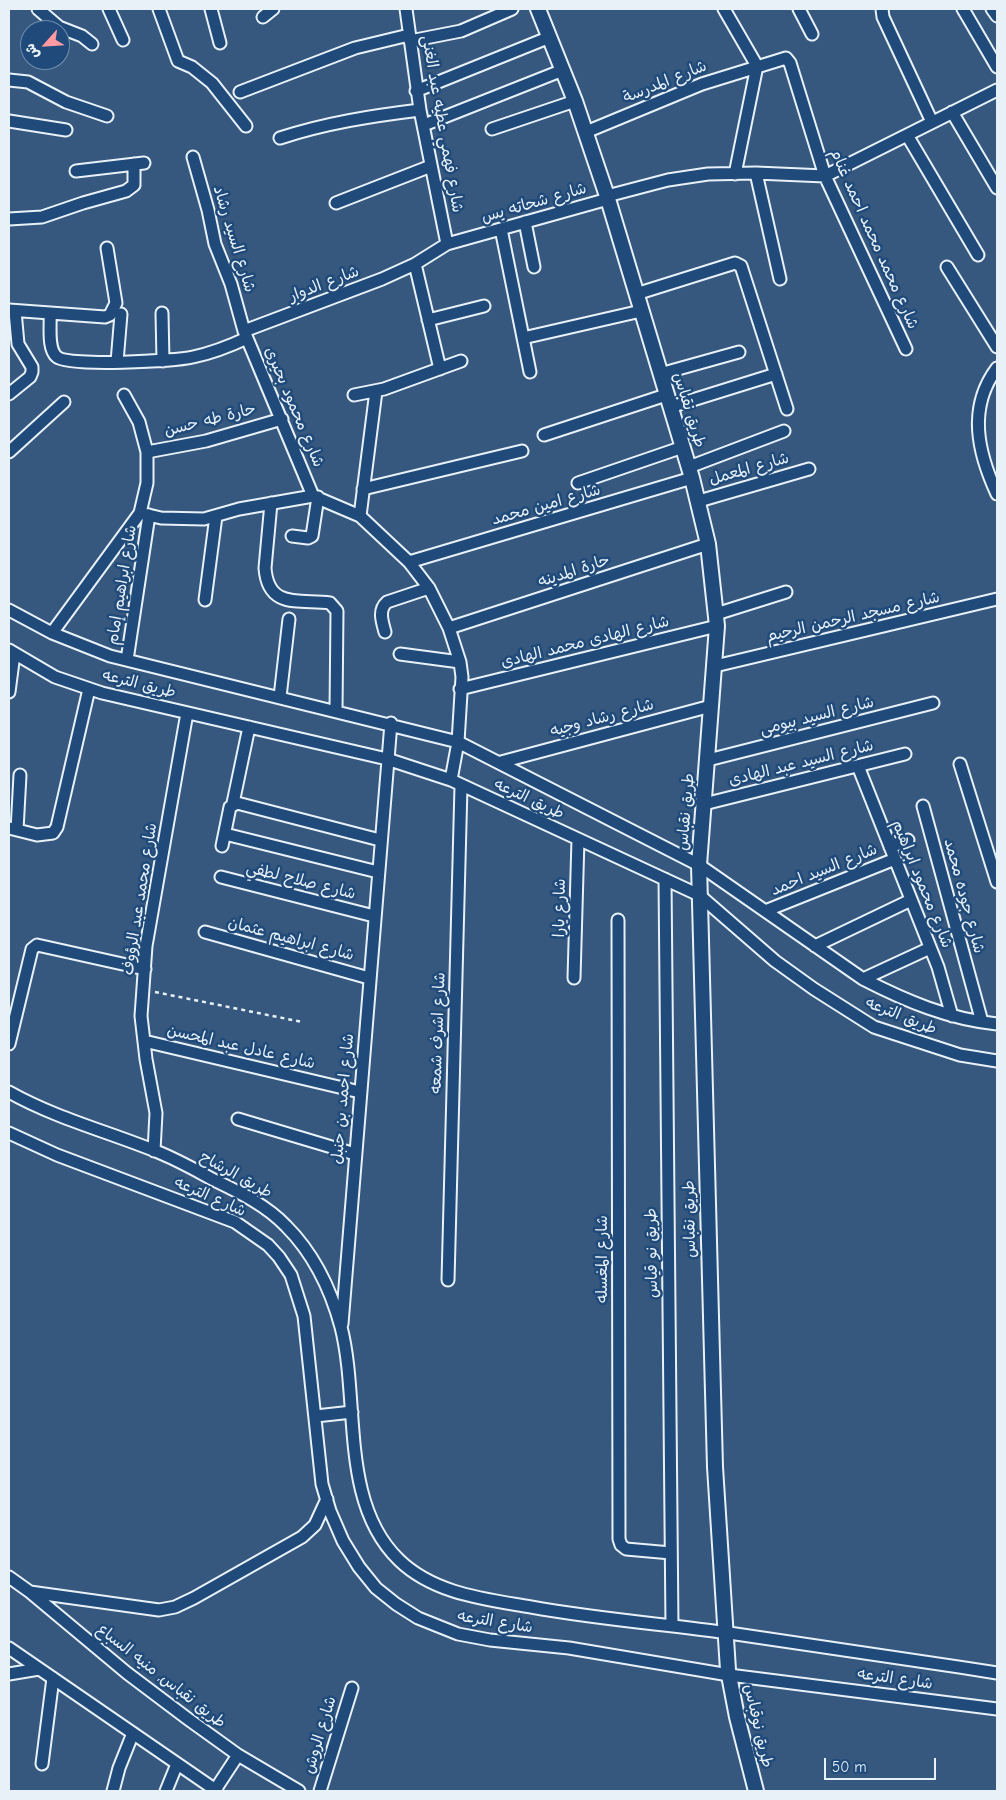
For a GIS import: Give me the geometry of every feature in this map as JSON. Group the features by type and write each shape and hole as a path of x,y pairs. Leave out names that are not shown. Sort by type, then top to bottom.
{"street":[{"path":"38,9 59,27 82,36 92,44"},
{"path":"109,9 123,40"},
{"path":"159,9 178,61 192,67 212,83 246,126"},
{"path":"211,9 220,43"},
{"path":"263,17 273,9"},
{"name":"شارع فهمي عطيه عبد الغنى","path":"406,9 416,91 447,244"},
{"path":"240,92 355,48 460,31 512,9"},
{"name":"طريق نقباس","path":"538,9 575,101 607,197 699,501 708,544 716,620 715,666 699,865 699,895 714,1439 728,1672"},
{"path":"724,9 757,66 735,174"},
{"path":"799,9 812,34"},
{"path":"963,9 997,67"},
{"path":"992,9 997,16"},
{"path":"882,13 932,122"},
{"path":"416,91 550,37"},
{"name":"شارع محمد محمد احمد غنام","path":"757,66 783,58 789,60 825,176 906,348"},
{"name":"شارع المدرسة","path":"586,132 702,84 757,66"},
{"path":"424,125 562,70"},
{"path":"9,80 28,82 66,102 107,116"},
{"path":"825,176 997,90"},
{"path":"492,129 575,101"},
{"path":"280,138 320,126 363,117 420,110"},
{"path":"952,112 997,188"},
{"path":"9,121 66,130"},
{"path":"908,135 978,255"},
{"name":"شارع السيد رشاد","path":"193,157 208,210 215,244 231,284 246,335"},
{"path":"9,219 42,217 82,203 126,192 134,185 139,163 76,171"},
{"path":"336,203 431,166"},
{"path":"756,173 780,278"},
{"name":"شارع شحاته يس","path":"415,264 447,244 668,180 708,174 756,173 825,176"},
{"path":"525,222 534,267"},
{"path":"501,229 530,372"},
{"path":"9,394 30,377 32,372 32,367 18,344 12,310 105,317 115,310 116,303 107,248"},
{"path":"636,294 735,263 743,270 787,409"},
{"path":"415,264 440,369"},
{"name":"شارع الدوار","path":"50,313 51,349 58,358 82,362 117,362 192,358 220,350 246,335 415,264"},
{"path":"946,267 997,347"},
{"path":"428,320 484,306"},
{"path":"523,338 641,311"},
{"path":"117,362 121,314"},
{"path":"162,314 163,360"},
{"name":"شارع محمود بحيرى","path":"246,335 316,497"},
{"path":"660,374 739,352"},
{"path":"354,396 376,391 461,361"},
{"path":"997,368 982,396 978,420 980,448 987,473 997,494"},
{"path":"544,435 776,374"},
{"path":"360,516 376,391"},
{"name":"شارع ابراهيم إمام","path":"124,395 139,422 147,452 144,514 126,660"},
{"path":"9,452 64,402"},
{"name":"حارة طه حسن","path":"147,452 206,441 282,419"},
{"name":"شارع امين محمد","path":"409,562 690,472 784,431"},
{"path":"578,483 682,447"},
{"path":"363,489 522,451"},
{"name":"شارع المعمل","path":"699,501 809,469"},
{"path":"52,633 144,514 161,518 196,519 271,503 316,497 312,536 308,538 292,536"},
{"name":"شارع اشرف شمعه","path":"316,497 360,516 409,562 429,588 449,628 460,662 456,783 448,1280"},
{"path":"271,503 266,578 270,586 280,598 289,602 330,602 337,611 336,711"},
{"path":"205,600 216,516"},
{"name":"حارة المدينه","path":"449,628 708,544"},
{"path":"385,632 381,611 383,605 429,588"},
{"name":"شارع الهادى محمد الهادى","path":"460,689 716,620 786,592"},
{"name":"شارع مسجد الرحمن الرحيم","path":"715,666 997,599"},
{"name":"طريق الترعه","path":"9,610 52,633 110,656 391,723 458,742 501,762 699,865 863,979 915,1005 952,1016 997,1024"},
{"path":"280,697 288,619"},
{"path":"9,692 11,652"},
{"name":"طريق الترعه","path":"11,652 55,676 89,689 388,759 456,783 699,895 775,961 848,1012 874,1026 960,1055 997,1061"},
{"path":"400,654 460,662"},
{"path":"20,775 13,829 46,836 53,833 56,828 89,689"},
{"name":"شارع السيد بيومى","path":"708,760 933,703"},
{"name":"شارع رشاد وجيه","path":"501,762 711,706"},
{"name":"شارع محمد عبد الرؤوف","path":"154,1151 156,1113 142,1016 146,946 187,713"},
{"name":"شارع احمد بن حنبل","path":"342,1329 380,840 391,723"},
{"path":"222,846 249,727"},
{"name":"شارع السيد عبد الهادى","path":"704,804 905,754"},
{"path":"960,764 997,882"},
{"name":"شارع محمود ابراهيم","path":"858,766 930,948 952,1016"},
{"path":"233,803 242,802 380,840"},
{"name":"شارع جوده محمد","path":"923,806 982,1022"},
{"path":"225,834 378,872"},
{"name":"شارع يارا","path":"574,978 578,839"},
{"path":"890,847 908,840"},
{"name":"شارع السيد احمد","path":"765,911 895,859"},
{"name":"شارع صلاح لطفي","path":"221,877 374,916"},
{"name":"طريق نو قياس","path":"665,879 672,1626"},
{"path":"815,946 911,900"},
{"name":"شارع المغسله","path":"618,920 619,1539 621,1546 626,1549 671,1553"},
{"name":"شارع ابراهيم عثمان","path":"205,932 369,978"},
{"path":"9,1044 32,949 37,945 145,969"},
{"path":"863,979 930,948"},
{"name":"شارع عادل عبد المحسن","path":"144,1040 360,1092"},
{"name":"طريق الرشاح","path":"9,1092 154,1151 263,1206 287,1226 312,1259 324,1280 342,1329 347,1413"},
{"path":"238,1119 355,1154"},
{"name":"شارع الترعه","path":"9,1133 57,1155 235,1222 268,1244 290,1275 298,1293 304,1316 321,1415 322,1484 327,1500 343,1541 359,1567 376,1588 396,1604 435,1626 458,1634 490,1640 569,1648 997,1709"},
{"path":"321,1415 347,1413"},
{"name":"شارع الترعه","path":"347,1413 362,1493 381,1539 400,1562 431,1583 471,1597 569,1614 672,1626 726,1639 997,1673"},
{"path":"30,1592 159,1610 175,1606 194,1598 302,1537 315,1525 327,1500"},
{"name":"طريق نقباس, منيه السباع","path":"9,1578 30,1592 127,1673 238,1755 299,1791"},
{"path":"9,1648 216,1791 238,1755"},
{"path":"9,1674 39,1669"},
{"name":"طريق نوقباس","path":"728,1672 736,1717 756,1791"},
{"path":"42,1764 53,1678"},
{"name":"شارع الروش","path":"320,1791 352,1688"},
{"path":"113,1791 119,1768 133,1733"},
{"path":"166,1791 177,1764"}],"path":[{"path":"143,990 302,1022"}]}
